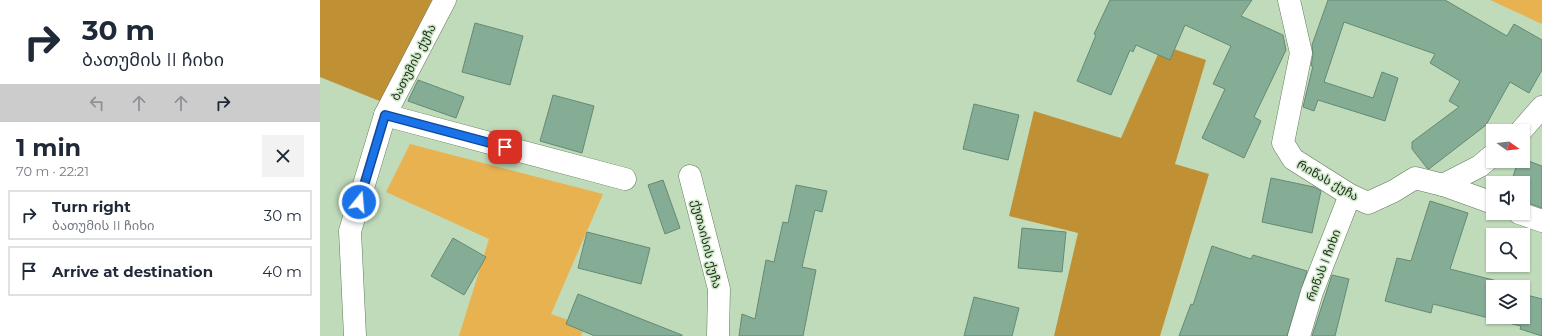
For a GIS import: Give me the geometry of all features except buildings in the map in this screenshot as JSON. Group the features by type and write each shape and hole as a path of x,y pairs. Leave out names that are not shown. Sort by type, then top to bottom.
{"street":[{"name":"ბათუმის ქუჩა","path":"355,336 350,231 385,115 445,0"},
{"name":"რიწას ქუჩა","path":"1289,0 1300,53 1282,143 1293,160 1350,195 1368,203 1394,191 1415,178 1443,185 1486,200"},
{"path":"1527,124 1542,107"},
{"path":"385,115 625,179"},
{"path":"1443,185 1480,166 1486,161"},
{"name":"ქუთაისის ქუჩა","path":"690,176 719,289 718,336"},
{"name":"რიწას I ჩიხი","path":"1299,336 1312,292 1350,195"},
{"path":"1530,217 1542,222"}],"shaded area":[{"path":"320,0 432,0 382,102 320,77"},
{"path":"1490,0 1542,0 1542,24"},
{"path":"1162,45 1206,60 1175,164 1209,174 1160,336 1054,336 1078,233 1009,216 1034,111 1121,138"},
{"path":"410,144 603,194 551,314 585,326 581,336 459,336 489,239 386,192"}],"route":[{"path":"359,202 385,115 505,147"}]}
